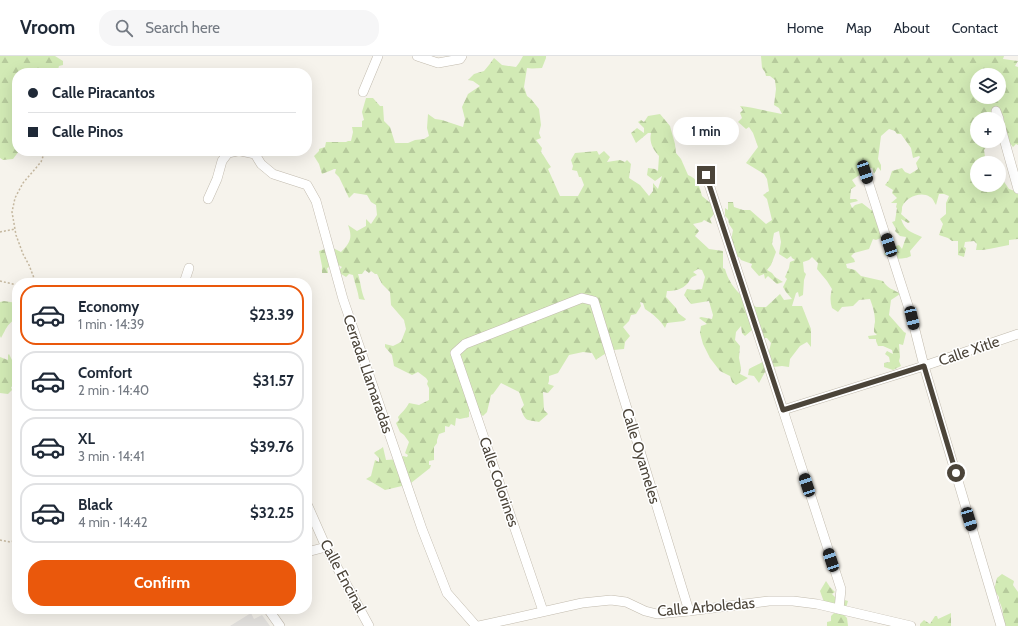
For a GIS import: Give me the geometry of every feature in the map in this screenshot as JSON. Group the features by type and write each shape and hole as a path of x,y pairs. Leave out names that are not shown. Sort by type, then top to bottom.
{"street":[{"path":"363,92 378,56"},
{"path":"417,56 438,63 460,60 462,56"},
{"path":"1006,146 1018,189"},
{"path":"208,199 217,179 222,161 226,156"},
{"name":"Cerrada Llamaradas","path":"256,156 261,164 273,174 307,185 316,201 342,299 422,529 448,593 478,626"},
{"path":"865,172 912,318 924,366 1001,626"},
{"path":"706,175 841,590 839,609"},
{"path":"186,278 189,268"},
{"name":"Calle Oyameles","path":"455,353 464,344 582,298 594,302 688,611"},
{"name":"Calle Xitle","path":"783,410 924,366 1018,334"},
{"name":"Calle Colorines","path":"455,353 543,611"},
{"name":"Calle Encinal","path":"312,515 326,547 369,626"},
{"path":"312,551 326,547"},
{"name":"Calle Arboledas","path":"478,626 582,603 611,600 626,602 645,611 657,614 769,600 793,600 818,604 911,626"},
{"path":"272,614 280,626"}],"path":[{"path":"34,278 29,265 22,254 15,230 12,212 15,198 23,183 40,162 43,156"},
{"path":"0,232 15,230"},
{"path":"0,281 12,284"},
{"path":"0,540 12,541"}],"green space":[{"path":"0,56 55,56 63,61 63,65 59,66 58,68 12,68 12,156 15,156 13,159 3,160 0,158"},
{"path":"523,56 546,56 542,68 527,68 524,87 527,96 539,109 541,125 539,133 541,138 536,140 542,148 541,152 551,167 548,169 560,196 578,196 584,185 577,171 572,170 573,166 571,160 575,153 597,151 599,155 604,151 610,157 607,162 620,160 625,162 627,160 631,164 629,178 640,185 649,196 653,191 653,183 658,189 662,176 655,181 647,175 648,168 658,171 659,156 652,146 651,133 648,133 636,143 631,133 637,128 644,133 644,128 638,122 641,120 644,122 648,116 660,114 670,126 676,153 681,159 688,175 694,178 699,186 702,196 717,210 710,219 712,224 704,220 693,224 699,231 695,236 709,249 723,251 723,268 725,269 732,284 740,294 756,307 766,307 780,294 784,300 792,299 783,287 787,279 785,277 790,262 795,260 791,256 787,259 779,254 781,242 779,231 774,233 772,244 776,252 771,265 767,270 783,282 777,284 768,276 765,279 764,274 759,276 751,267 752,264 741,260 739,257 728,257 733,230 725,216 725,208 728,210 728,202 733,202 734,207 743,210 750,210 766,224 772,220 767,199 763,195 769,191 767,179 764,174 746,163 758,147 749,127 746,129 738,122 742,118 740,113 743,110 740,106 782,114 779,108 774,105 776,89 775,80 770,76 766,76 762,68 761,56 1004,56 1003,59 1018,61 1015,66 1018,67 1018,145 1016,144 1013,147 1006,138 1006,112 970,112 970,148 986,148 984,150 985,156 970,156 970,192 1006,192 1006,185 1009,189 1018,192 1018,239 1009,240 1009,245 982,250 976,250 977,244 974,241 965,242 964,247 966,248 964,257 958,255 958,241 952,241 939,235 943,224 940,219 946,214 946,203 949,196 939,194 936,205 933,199 926,195 918,195 907,200 902,207 901,214 910,222 908,223 901,219 907,229 922,237 910,251 911,256 897,259 884,254 888,246 893,247 899,245 902,249 906,237 900,236 895,231 896,229 892,222 895,221 897,203 891,203 897,198 892,193 893,190 885,185 889,180 892,171 902,168 905,172 910,174 918,169 916,163 920,157 913,158 911,148 901,134 897,134 895,131 889,129 881,136 878,159 881,165 881,171 878,167 874,174 872,168 870,168 852,180 856,186 851,189 850,199 856,199 858,201 850,203 852,208 855,205 862,203 871,210 879,210 883,237 876,240 873,239 869,249 854,253 851,256 855,262 846,264 847,268 855,270 861,276 883,281 900,294 891,300 889,315 906,333 903,345 899,344 899,361 901,366 893,370 884,367 884,363 890,362 889,357 885,354 887,351 893,354 892,350 883,346 878,346 876,339 869,339 868,336 877,335 874,332 875,316 870,299 859,300 853,306 842,307 838,312 832,308 830,299 832,289 817,269 818,263 812,257 803,262 804,272 806,274 803,295 799,297 798,292 796,293 792,306 802,306 811,329 811,347 807,342 800,346 790,359 789,367 773,367 776,370 765,372 759,383 754,376 748,375 749,369 764,360 768,354 771,343 767,338 764,338 752,330 745,336 742,333 741,326 736,332 735,340 740,346 740,374 748,378 736,385 732,382 730,376 720,371 710,358 703,344 700,333 701,326 707,324 699,318 712,319 713,315 709,301 691,304 684,295 687,289 702,289 705,277 702,270 698,269 693,272 697,275 681,289 667,291 666,297 676,308 678,313 686,319 684,321 667,323 665,328 656,317 645,309 643,303 640,302 641,306 636,314 631,315 629,321 623,327 630,336 625,342 624,349 610,351 596,360 592,353 583,352 569,355 558,373 549,376 548,384 554,386 548,393 543,392 544,410 548,414 539,422 527,420 524,417 521,409 524,405 519,392 501,383 491,395 487,412 483,416 470,410 469,417 460,419 456,418 455,426 451,424 449,427 445,426 445,432 439,434 437,443 434,447 434,460 429,461 429,465 431,465 430,468 411,483 407,489 402,486 385,490 366,479 371,476 375,460 379,462 379,458 374,453 383,447 386,460 400,459 403,456 407,457 408,455 405,453 409,442 400,432 396,423 399,420 398,417 409,403 419,405 429,400 428,381 418,372 412,375 394,366 392,355 385,347 385,344 393,346 401,342 406,329 404,320 391,305 390,292 382,284 377,274 371,271 369,273 365,270 362,274 358,274 365,300 359,299 353,275 349,274 346,277 338,272 342,267 338,265 337,262 335,265 327,268 328,273 322,273 319,251 331,247 341,252 350,240 348,225 357,231 366,226 366,219 371,224 377,215 376,205 371,202 367,195 354,193 349,198 339,177 335,173 336,169 322,174 319,164 314,156 319,149 325,147 326,142 351,141 353,132 352,127 362,127 362,121 364,120 362,112 366,98 373,98 380,106 383,106 384,121 390,127 395,143 408,143 415,140 424,139 429,136 427,128 428,114 435,119 463,127 465,119 462,107 468,94 480,86 473,81 468,80 474,74 484,71 494,58 502,65 516,67"},
{"path":"0,302 12,302 12,321 1,338 0,336"},
{"path":"9,354 12,360 12,390 8,394 0,393 0,357 8,360"},
{"path":"1002,574 1014,581 1013,585 1018,592 1018,626 1003,626 1003,616 999,597 994,590 997,578"},
{"path":"826,581 835,592 832,594 835,597 848,601 843,614 847,618 848,626 827,626 827,622 831,621 831,616 834,613 837,614 840,607 824,602 820,591"},
{"path":"951,613 951,626 920,626 924,620 930,624 935,616 937,616 938,619"}],"shaded area":[{"path":"252,614 254,619 262,615 270,626 230,626"}],"route":[{"path":"706,175 783,410 924,366 956,473"}]}
